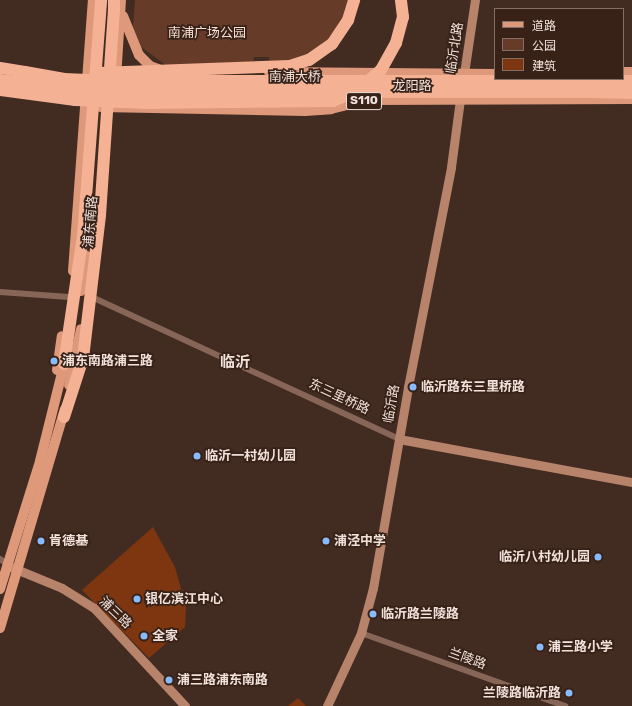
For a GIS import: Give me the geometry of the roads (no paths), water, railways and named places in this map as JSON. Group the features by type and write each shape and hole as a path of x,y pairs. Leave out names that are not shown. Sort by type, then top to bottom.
{"highway":[{"path":"64,364 88,185 101,0"},
{"path":"64,416 83,358 100,215 114,0"},
{"path":"25,72 90,74 290,66 309,60 332,44 348,20 354,0"},
{"path":"0,90 75,100 145,103 334,101 356,90 381,70 401,29 401,0"},
{"name":"南浦大桥","path":"0,68 64,79 112,81 589,86"},
{"name":"南浦大桥","path":"0,80 90,91 162,92 589,86"},
{"path":"589,86 632,81"},
{"path":"589,86 632,93"}],"main road":[{"name":"浦东南路","path":"54,403 69,297 93,0"},
{"name":"浦东南路","path":"0,589 64,416 90,269 104,107 104,0"},
{"name":"浦东南路","path":"55,439 74,399 88,352 96,299 110,0"},
{"name":"浦东南路","path":"0,628 8,565 54,403 84,271 104,107 121,0"},
{"name":"龙阳路","path":"121,0 131,43 144,62 158,69 464,75 494,74"},
{"name":"龙阳路","path":"104,107 305,111 331,109 368,100 632,100"}],"street":[{"name":"临沂北路","path":"460,100 475,0"},
{"path":"0,75 85,87"},
{"path":"0,86 40,81"},
{"name":"临沂路","path":"328,706 361,633 373,588 399,439 451,167 460,100"},
{"path":"0,292 69,297"},
{"name":"东三里桥路","path":"96,299 399,439 632,482"},
{"name":"浦三路","path":"8,565 62,588 94,608 185,706"},
{"name":"兰陵路","path":"361,633 565,706"}],"place":[{"name":"浦东南路浦三路","path":"54,361"},
{"name":"临沂路东三里桥路","path":"413,387"},
{"name":"临沂一村幼儿园","path":"197,456"},
{"name":"肯德基","path":"41,541"},
{"name":"浦泾中学","path":"326,541"},
{"name":"临沂八村幼儿园","path":"598,557"},
{"name":"银亿滨江中心","path":"137,599"},
{"name":"临沂路兰陵路","path":"373,614"},
{"name":"全家","path":"144,636"},
{"name":"浦三路小学","path":"540,647"},
{"name":"浦三路浦东南路","path":"169,680"},
{"name":"兰陵路临沂路","path":"569,693"}],"district":[{"name":"临沂","path":"235,363"}],"park label":[{"name":"南浦广场公园","path":"207,33"}]}
